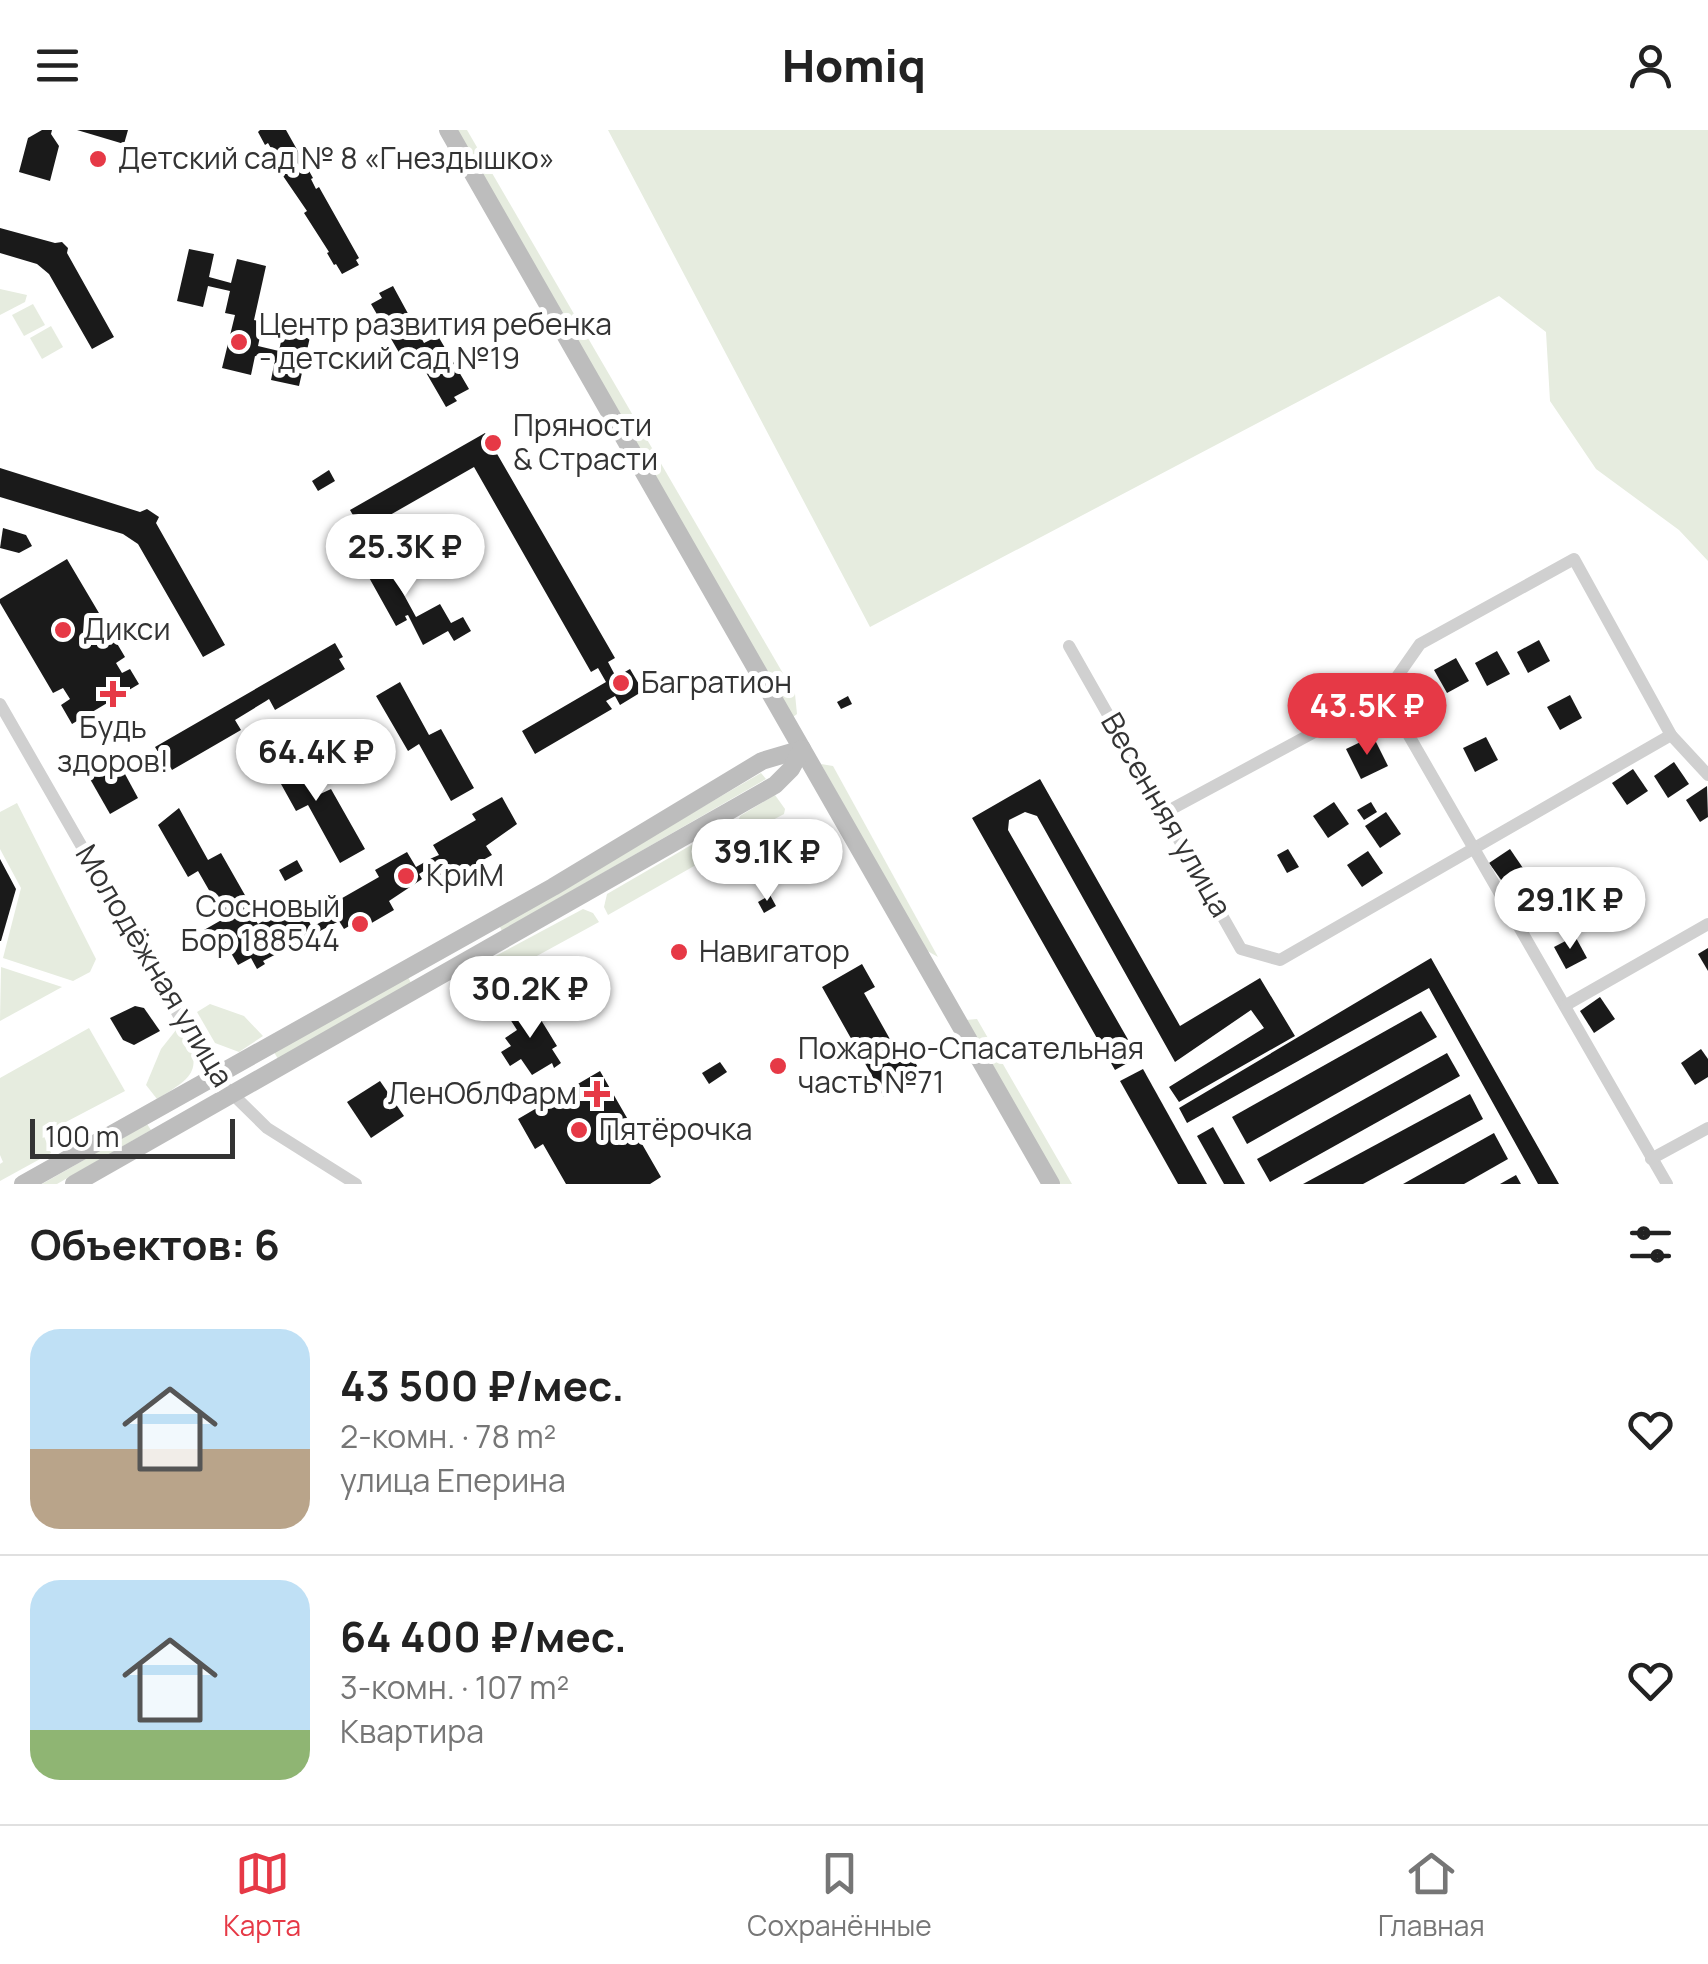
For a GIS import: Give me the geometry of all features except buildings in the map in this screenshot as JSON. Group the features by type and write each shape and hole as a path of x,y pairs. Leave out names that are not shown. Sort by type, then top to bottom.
{"main road":[{"path":"448,130 1051,1184"},
{"path":"23,1184 553,887 762,761 802,749"},
{"path":"74,1184 775,784 792,769 802,749"}],"street":[{"path":"1166,812 1385,694 1420,644 1574,559 1671,735 1708,774"},
{"name":"Весенняя улица","path":"1069,646 1241,949 1280,960 1473,850"},
{"path":"1385,694 1666,1184"},
{"name":"Молодёжная улица","path":"0,704 214,1075 267,1128 356,1184"},
{"path":"1473,850 1671,735"},
{"path":"1566,1005 1708,924"},
{"path":"1651,1159 1708,1128"}],"shaded area":[{"path":"457,130 467,130 795,694 797,714 793,717"},
{"path":"608,130 1708,130 1708,561 1679,530 1596,469 1550,401 1546,332 1499,296 870,627"},
{"path":"0,289 27,295 25,302 0,315"},
{"path":"33,304 45,325 24,336 12,315"},
{"path":"51,326 63,347 42,359 30,338"},
{"path":"821,764 833,766 938,957 924,949"},
{"path":"761,773 766,779 502,931 499,925"},
{"path":"775,795 785,809 784,814 745,835 738,822 740,816"},
{"path":"17,803 96,959 90,972 73,981 3,958 21,888 0,849 0,812"},
{"path":"724,826 738,841 608,915 604,907 607,894"},
{"path":"583,909 593,913 599,922 482,986 481,971 490,959"},
{"path":"1,967 62,987 0,1021"},
{"path":"408,977 411,983 278,1059 274,1052"},
{"path":"210,1004 244,1016 263,1036 239,1052 215,1043 197,1012"},
{"path":"977,1019 1072,1184 1060,1184 966,1020"},
{"path":"180,1025 192,1051 192,1069 181,1083 157,1099 146,1085 161,1049"},
{"path":"89,1028 125,1091 43,1134 51,1153 0,1181 0,1078"},
{"path":"147,1124 151,1130 57,1184 42,1184"}],"place":[{"name":"Детский сад № 8 «Гнездышко»","path":"98,159"},
{"name":"Центр развития ребенка - детский сад №19","path":"239,342"},
{"name":"Пряности & Страсти","path":"493,443"},
{"name":"Дикси","path":"63,630"},
{"name":"Багратион","path":"621,683"},
{"name":"Будь здоров!","path":"113,694"},
{"name":"КриМ","path":"406,876"},
{"name":"Сосновый Бор 188544","path":"360,924"},
{"name":"Навигатор","path":"679,952"},
{"name":"Пожарно-Спасательная часть №71","path":"778,1066"},
{"name":"ЛенОблФарм","path":"597,1094"},
{"name":"Пятёрочка","path":"579,1130"}]}
